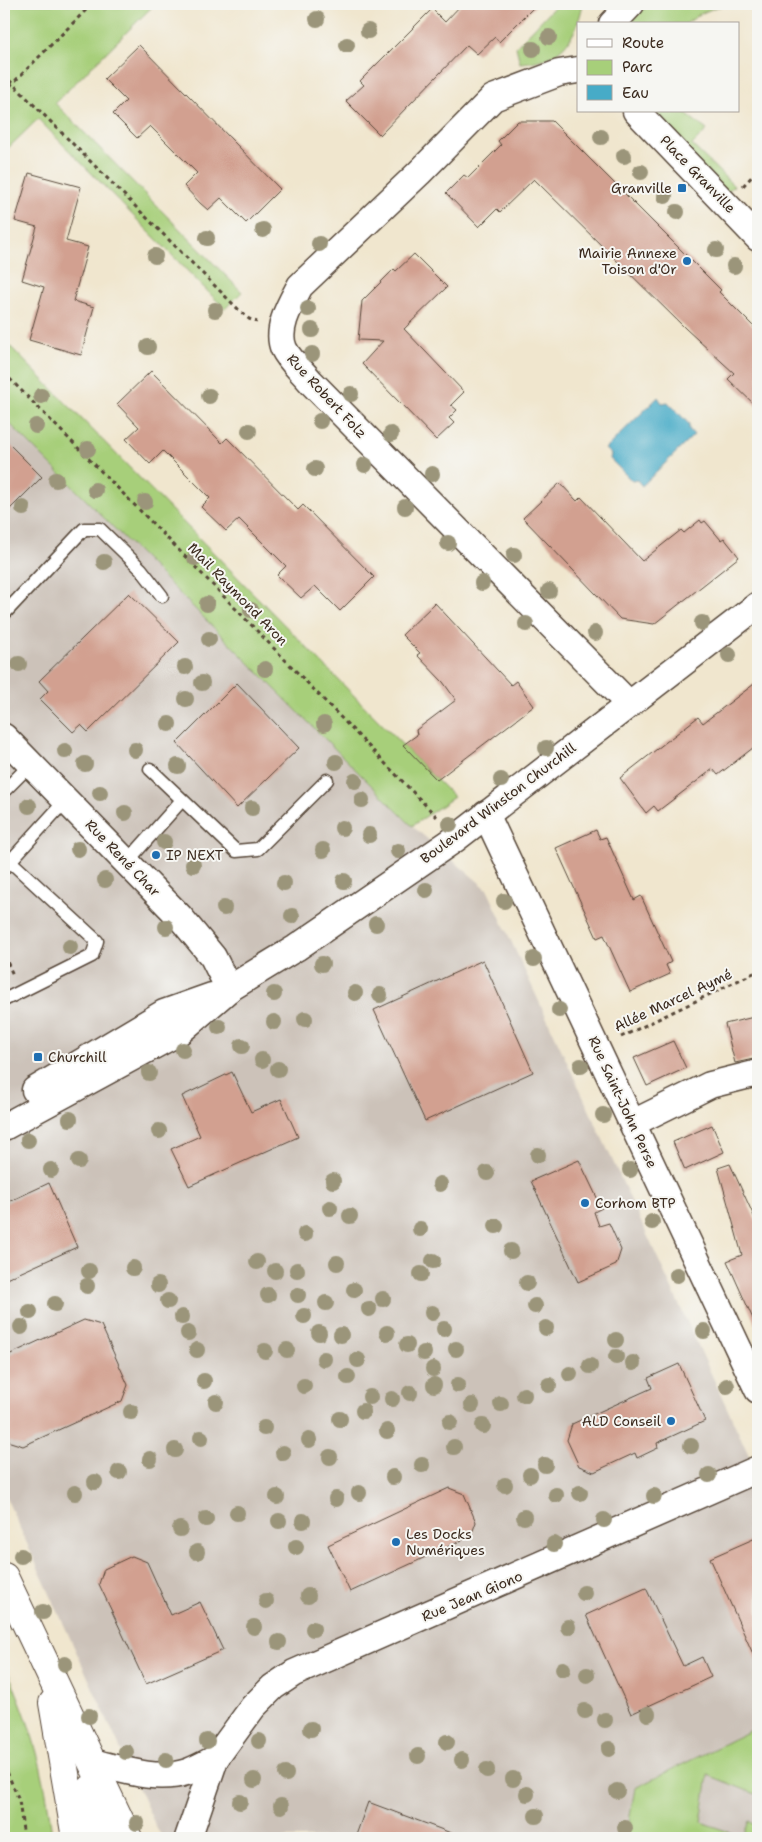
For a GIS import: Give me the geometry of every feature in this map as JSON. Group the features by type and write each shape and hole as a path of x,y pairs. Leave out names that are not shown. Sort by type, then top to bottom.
{"street":[{"path":"614,22 631,4"},
{"name":"Rue Robert Folz","path":"577,70 559,73 493,98 419,173 300,286 288,308 282,330 283,348 311,382 629,704"},
{"name":"Place Granville","path":"637,112 758,238"},
{"name":"Boulevard Winston Churchill","path":"4,1127 179,1032 229,989 296,948 447,844 758,605"},
{"name":"Rue René Char","path":"4,737 180,917 207,949 229,989"},
{"name":"Rue Saint-John Perse","path":"486,814 758,1390"},
{"name":"Boulevard Winston Churchill","path":"4,1106 49,1082 164,1013 229,989"},
{"path":"633,1123 710,1085 758,1073"},
{"name":"Rue Jean Giono","path":"188,1838 215,1759 253,1707 273,1687 294,1673 695,1499 758,1469"},
{"path":"4,1577 128,1838"},
{"path":"48,1672 76,1838"},
{"path":"74,1725 104,1838"},
{"name":"Rue Jean Giono","path":"92,1762 126,1771 160,1776 186,1773 215,1759"}],"lane":[{"path":"4,614 84,529 100,529 141,569 162,596"},
{"path":"4,791 31,764"},
{"path":"150,769 236,850 258,849 327,780"},
{"path":"4,1000 92,956 96,941 7,864 66,800"},
{"path":"127,862 182,800"}],"path":[{"path":"4,92 92,4"},
{"path":"4,75 249,319 282,330"},
{"path":"741,187 758,170"},
{"name":"Mail Raymond Aron","path":"4,373 181,552 440,820"},
{"name":"Allée Marcel Aymé","path":"597,1048 758,971"},
{"path":"4,1765 19,1800 24,1838"}],"shaded area":[{"path":"4,418 412,826 487,889 758,1475 758,1838 163,1838 157,1829 4,1493"}],"green space":[{"path":"12,4 155,4 55,103 242,292 225,309 38,119 4,152 4,12"},
{"path":"557,4 583,4 576,29 564,47 556,53 546,58 520,63 516,47"},
{"path":"648,4 758,4 758,11 734,5 716,7 700,14 689,22 629,22"},
{"path":"649,112 683,112 707,130 692,145 734,186 726,193"},
{"path":"4,340 454,797 412,826 4,418"},
{"path":"4,1663 14,1685 36,1749 46,1792 52,1838 4,1838"},
{"path":"758,1727 758,1795 708,1775 701,1822 743,1837 749,1821 756,1826 752,1838 626,1838 635,1788"}],"water":[{"path":"658,397 662,403 668,402 689,424 689,429 694,435 642,486 637,480 632,481 610,459 611,454 605,449"}],"building":[{"path":"462,4 537,4 499,42 495,37 477,54 467,45 380,135 346,101 364,85 360,81 432,9 445,22"},
{"path":"139,45 280,189 246,223 221,198 208,210 200,203 184,186 197,173 150,126 137,138 113,114 126,101 104,79"},
{"path":"518,121 552,121 721,290 719,292 758,331 758,408 728,379 734,373 686,329 534,179 500,212 497,209 479,227 446,193 464,175 468,178 501,145 498,141"},
{"path":"29,173 81,187 66,241 88,247 73,301 94,307 81,355 29,340 44,287 22,280 37,227 15,221"},
{"path":"414,254 447,287 404,329 464,392 451,405 457,410 449,418 454,423 436,440 362,364 383,341 358,340 362,301 394,269 396,271"},
{"path":"151,371 222,443 227,438 298,510 303,505 374,577 340,611 315,586 301,598 277,575 286,566 239,519 226,531 201,507 210,498 163,451 150,464 126,439 139,427 117,404"},
{"path":"4,439 42,477 4,515"},
{"path":"560,483 577,501 581,497 642,561 681,530 684,533 700,520 702,523 705,521 721,540 724,538 739,557 654,624 620,619 523,518"},
{"path":"129,593 179,642 88,732 81,725 73,732 40,699 48,691 39,681"},
{"path":"435,603 511,685 516,681 534,706 437,780 403,745 417,735 416,730 456,700 443,682 417,655 420,653 402,635"},
{"path":"758,681 758,744 718,775 713,769 658,811 654,806 646,813 620,778 698,717 703,723"},
{"path":"237,683 299,748 237,808 177,743"},
{"path":"596,830 600,839 606,837 634,900 641,896 671,962 666,965 670,974 630,992 604,935 597,938 556,848"},
{"path":"483,960 533,1072 425,1121 374,1010"},
{"path":"758,1016 758,1058 735,1063 725,1024"},
{"path":"673,1041 686,1068 647,1086 634,1058"},
{"path":"232,1072 251,1112 281,1099 298,1137 189,1186 171,1149 200,1136 182,1096"},
{"path":"712,1125 724,1152 685,1170 673,1142"},
{"path":"579,1160 602,1208 594,1212 599,1226 609,1223 621,1250 616,1265 578,1282 531,1181"},
{"path":"730,1164 758,1225 758,1330 727,1261 742,1255 718,1168"},
{"path":"49,1183 77,1247 4,1280 4,1204"},
{"path":"84,1320 101,1325 128,1385 122,1401 23,1446 4,1440 4,1357"},
{"path":"679,1364 705,1421 657,1443 658,1448 637,1458 635,1453 594,1472 579,1466 567,1440 572,1424 652,1388 648,1378"},
{"path":"449,1488 464,1494 476,1522 471,1536 350,1592 328,1545"},
{"path":"758,1537 758,1665 710,1558"},
{"path":"132,1556 147,1562 171,1615 200,1602 223,1650 146,1684 99,1584 104,1569"},
{"path":"646,1588 683,1666 702,1657 711,1677 631,1714 586,1615"},
{"path":"368,1802 459,1836 458,1838 355,1838"}],"place":[{"name":"Granville","path":"682,188"},
{"name":"Mairie Annexe Toison d'Or","path":"687,261"},
{"name":"IP NEXT","path":"156,855"},
{"name":"Churchill","path":"38,1057"},
{"name":"Corhom BTP","path":"585,1203"},
{"name":"ALD Conseil","path":"671,1421"},
{"name":"Les Docks Numériques","path":"396,1542"}]}
